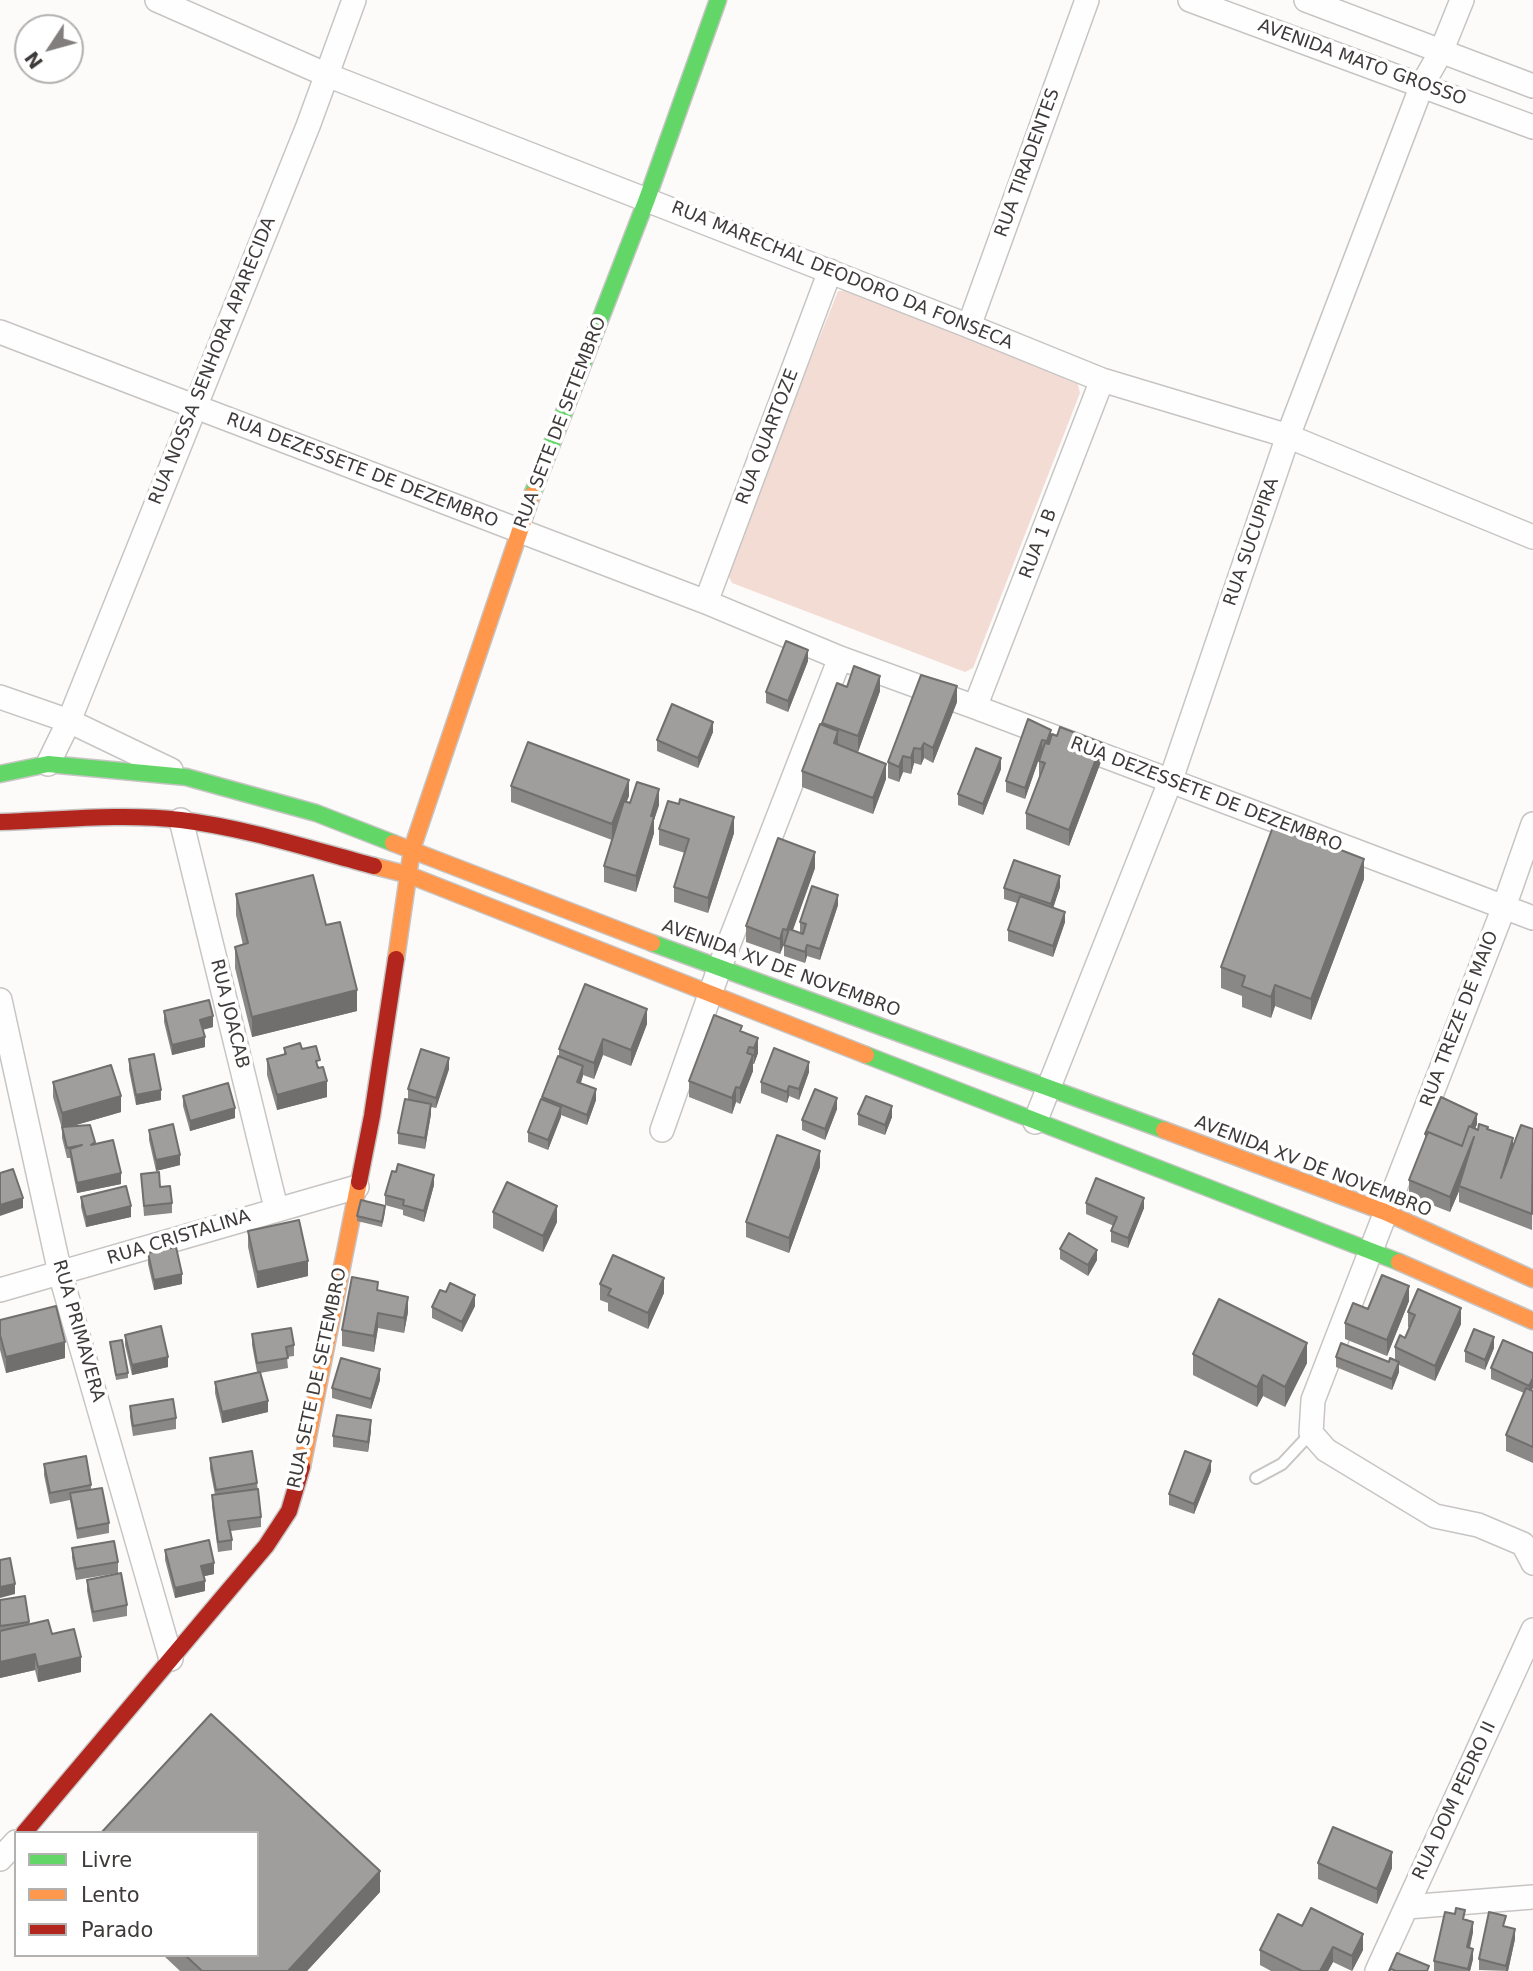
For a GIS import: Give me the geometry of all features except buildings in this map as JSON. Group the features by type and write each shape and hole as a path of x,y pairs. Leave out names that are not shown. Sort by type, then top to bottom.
{"main road":[{"name":"RUA SETE DE SETEMBRO","path":"25,1831 266,1546 289,1511 303,1462 372,1116 412,849 519,532 647,199 718,0"},
{"name":"AVENIDA XV DE NOVEMBRO","path":"0,774 48,764 186,777 316,813 719,969 1050,1087 1385,1212 1533,1279"},
{"path":"0,822 129,817 181,820 241,831 409,875 1035,1122 1372,1250 1533,1321"}],"street":[{"name":"RUA MARECHAL DEODORO DA FONSECA","path":"157,0 327,75 1102,380 1288,436 1533,537"},
{"name":"RUA NOSSA SENHORA APARECIDA","path":"48,764 69,721 327,75 354,0"},
{"name":"RUA TIRADENTES","path":"969,326 1087,0"},
{"name":"AVENIDA MATO GROSSO","path":"1190,0 1533,127"},
{"name":"AVENIDA MATO GROSSO","path":"1306,0 1533,86"},
{"name":"RUA SUCUPIRA","path":"1035,1122 1170,782 1288,436 1423,85 1441,52 1462,0"},
{"name":"RUA QUARTOZE","path":"706,602 830,271"},
{"name":"RUA DEZESSETE DE DEZEMBRO","path":"0,332 706,602 840,658 1533,918"},
{"name":"RUA 1 B","path":"975,707 1102,380"},
{"path":"662,1130 709,995 840,658"},
{"path":"0,697 69,721 186,777"},
{"name":"RUA JOACAB","path":"181,820 276,1208"},
{"name":"RUA TREZE DE MAIO","path":"1311,1433 1313,1400 1504,907 1533,824"},
{"name":"RUA PRIMAVERA","path":"0,1000 60,1273 171,1659"},
{"name":"RUA CRISTALINA","path":"0,1290 276,1208 358,1187"},
{"path":"1311,1433 1326,1450 1435,1516 1478,1525 1530,1549"},
{"name":"RUA DOM PEDRO II","path":"1377,1971 1533,1630"},
{"path":"0,1859 14,1844"},
{"path":"1407,1907 1533,1897"}],"lane":[{"path":"1255,1478 1282,1464 1311,1433"}],"shaded area":[{"path":"850,290 1078,384 1080,393 973,668 965,672 732,583 726,571 838,291"}],"traffic: fast":[{"path":"532,495 647,199 718,0"},
{"path":"0,774 48,764 186,777 316,813 393,843"},
{"path":"652,943 1164,1130"},
{"path":"866,1055 1399,1262"}],"traffic: slow":[{"path":"396,959 412,849 532,495"},
{"path":"393,843 652,943"},
{"path":"374,866 409,875 866,1055"},
{"path":"1164,1130 1385,1212 1533,1279"},
{"path":"302,1467 359,1182"},
{"path":"1399,1262 1533,1321"}],"traffic: jam":[{"path":"0,822 114,817 181,820 254,834 374,866"},
{"path":"359,1182 396,959"},
{"path":"26,1831 266,1546 289,1511 302,1467"}]}
